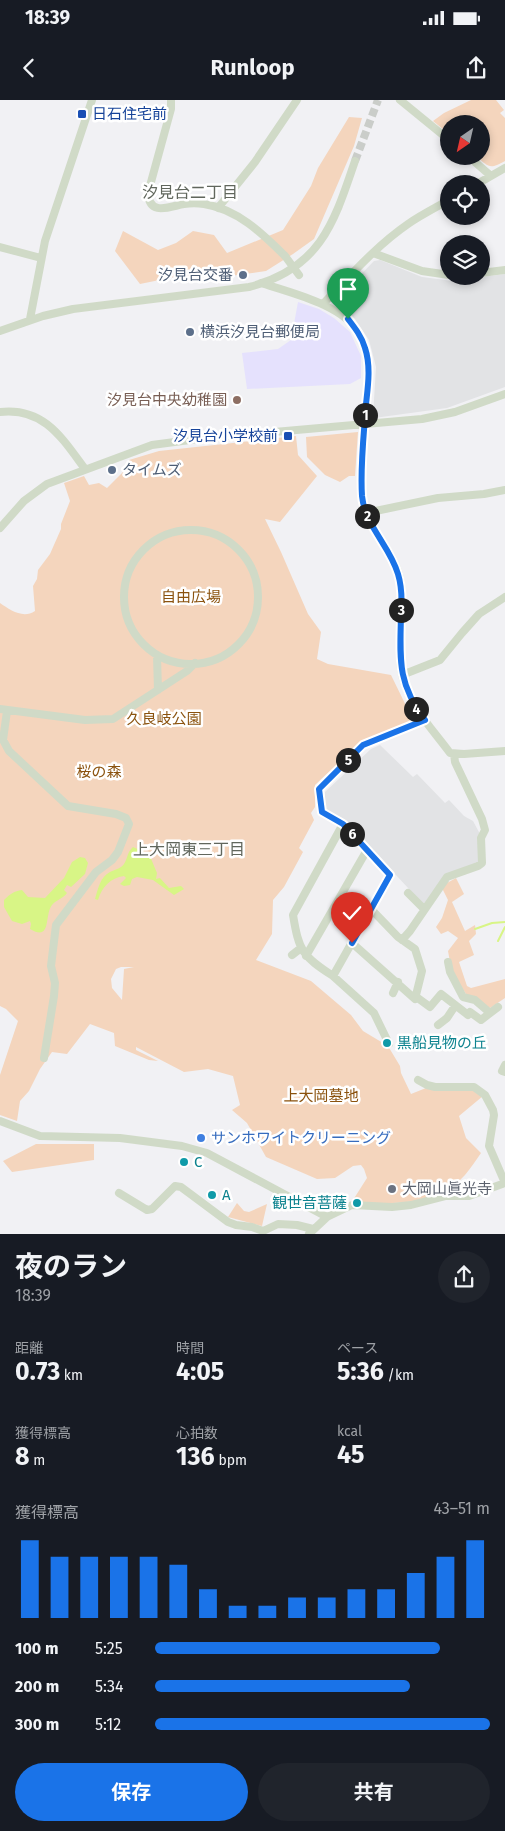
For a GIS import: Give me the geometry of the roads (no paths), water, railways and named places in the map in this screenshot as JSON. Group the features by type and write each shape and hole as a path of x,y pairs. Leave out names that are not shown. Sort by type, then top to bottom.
{"street":[{"path":"30,319 41,258 92,100"},
{"path":"171,100 171,109 148,197 153,205 162,209 191,203 208,204 240,217 253,226 284,256 299,274"},
{"path":"218,208 256,162 297,100"},
{"path":"400,100 440,133"},
{"path":"0,331 30,319 73,309 261,284 286,272 306,258 320,244 338,212 356,161"},
{"path":"478,165 491,176 505,168"},
{"path":"323,304 373,253 408,225 440,205"},
{"path":"0,247 41,258"},
{"path":"373,253 422,271 440,274"},
{"path":"490,271 505,270"},
{"path":"261,284 323,304 348,319 361,337 369,368 362,494 366,514 376,533 389,551 399,575 402,598 402,675 410,698 450,753 505,751"},
{"path":"0,528 14,511 36,491 55,481 164,442 404,421 440,416 505,394"},
{"path":"0,412 27,413 47,423 85,469"},
{"path":"366,514 438,498 505,490"},
{"path":"203,532 226,540 249,560 258,581 259,606 250,630 240,642 226,653 195,663 180,662 157,656 139,642 128,626 122,606 126,578 138,558 153,543 178,533 203,532"},
{"path":"402,675 440,660 479,614 505,597"},
{"path":"157,656 158,690"},
{"path":"44,1058 54,996 55,983 51,966 56,925 96,872 112,860 118,852 129,824 126,818 116,814 68,806 8,750 3,740 4,710 85,720 113,719 187,671 195,663"},
{"path":"333,976 390,875 343,824 322,812 319,789 363,745 425,720"},
{"path":"402,940 410,932 447,877 478,866 482,862 481,838 485,830 482,819 455,762 454,754"},
{"path":"343,824 293,915 301,948 306,956 333,976 374,1013 389,1044"},
{"path":"306,956 367,850"},
{"path":"408,893 424,909"},
{"path":"371,908 402,940 415,949 422,971 416,996"},
{"path":"352,943 415,999 416,996"},
{"path":"292,955 301,948"},
{"path":"448,962 450,972 463,997 475,1000 490,1013"},
{"path":"393,993 398,982"},
{"path":"416,996 430,1007 441,994 468,1015 470,1012 480,1020 498,1007"},
{"path":"438,1025 447,1018 455,1006"},
{"path":"379,1021 383,1014"},
{"path":"505,1064 502,1071 505,1072"},
{"path":"119,1194 147,1210 152,1209 175,1186 181,1187 215,1214 236,1225 252,1227 263,1232 278,1224 297,1225 311,1231 327,1217 352,1205 392,1207 412,1205 446,1196 469,1196 505,1183 489,1146 494,1115 485,1095 474,1087 435,1087 418,1080"},
{"path":"0,1121 40,1136 128,1139 182,1146 207,1153 327,1217"},
{"path":"230,1234 236,1225"}],"waterway":[{"path":"475,929 492,923 505,922"},
{"path":"498,941 505,927"}],"tunnel":[{"path":"355,161 378,100"}],"place":[{"name":"日石住宅前","path":"82,114"},
{"name":"汐見台交番","path":"243,275"},
{"name":"横浜汐見台郵便局","path":"190,332"},
{"name":"汐見台中央幼稚園","path":"237,400"},
{"name":"汐見台小学校前","path":"288,436"},
{"name":"タイムズ","path":"112,470"},
{"name":"黒船見物の丘","path":"387,1043"},
{"name":"サンホワイトクリーニング","path":"201,1138"},
{"name":"C","path":"184,1162"},
{"name":"大岡山眞光寺","path":"392,1189"},
{"name":"A","path":"212,1195"},
{"name":"観世音菩薩","path":"357,1203"}],"district":[{"name":"汐見台二丁目","path":"190,192"},
{"name":"上大岡東三丁目","path":"189,849"}],"park label":[{"name":"自由広場","path":"191,597"},
{"name":"久良岐公園","path":"164,719"},
{"name":"桜の森","path":"99,772"},
{"name":"上大岡墓地","path":"321,1096"}]}
